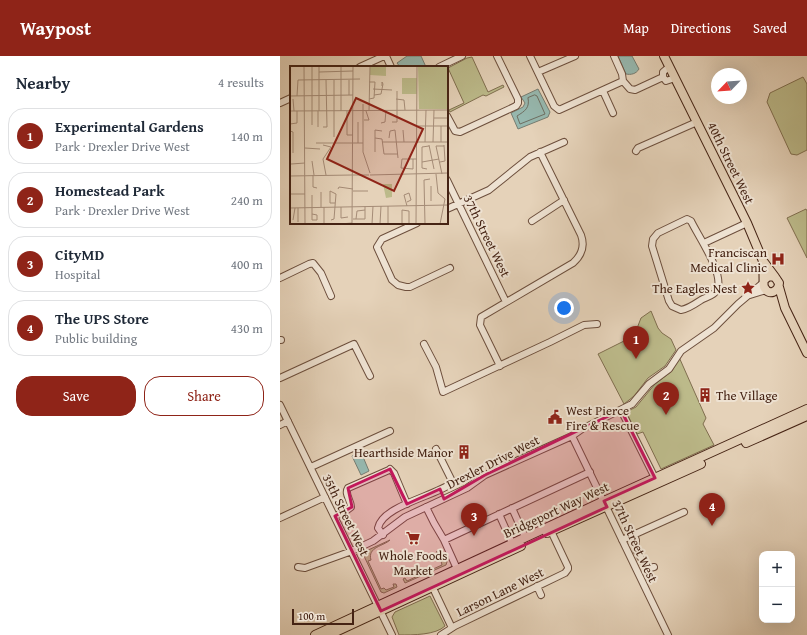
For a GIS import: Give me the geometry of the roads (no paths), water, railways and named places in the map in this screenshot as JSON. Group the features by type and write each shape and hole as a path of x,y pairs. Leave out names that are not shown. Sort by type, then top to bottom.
{"main road":[{"name":"40th Street West","path":"664,56 747,223 763,261 776,277"},
{"name":"40th Street West","path":"763,261 764,281"},
{"path":"785,308 764,286 764,281 769,276 776,277 779,283 785,308 807,353"},
{"path":"768,291 774,292 779,287"},
{"name":"Bridgeport Way West","path":"329,635 380,608 551,531 655,478 807,409"},
{"name":"Bridgeport Way West","path":"315,635 433,588 458,572 525,537 605,504 807,416"}],"street":[{"path":"362,66 385,56 390,66"},
{"path":"441,66 462,56"},
{"path":"448,118 454,129 457,132 460,132 514,107 518,102 497,56"},
{"path":"530,56 554,106 558,110 603,91 623,80"},
{"path":"538,72 575,56"},
{"path":"614,56 623,80 630,89 635,90 663,77"},
{"path":"663,77 663,72 669,67"},
{"path":"663,77 666,81 675,78"},
{"path":"603,91 613,113"},
{"path":"280,103 290,98"},
{"path":"636,151 638,148 697,122"},
{"path":"448,209 489,190 525,160 564,142"},
{"path":"500,366 480,325 481,317 573,262 580,254 583,246 582,238 540,152"},
{"name":"37th Street West","path":"448,182 506,302"},
{"path":"532,221 564,200"},
{"path":"689,219 704,243 716,274 718,287 712,295 685,309 677,309 672,306 667,295 660,266 653,249 653,238 658,233 689,219"},
{"path":"704,243 747,223"},
{"path":"415,224 382,240 377,247 392,280 402,287 410,287 450,268"},
{"path":"280,278 313,263 321,273 331,296"},
{"name":"Drexler Drive West","path":"298,567 305,568 352,552 383,535 400,520 467,488 485,475 572,436 582,429 632,404 652,381 669,369 681,351 714,328 734,307 749,296 764,281"},
{"name":"Drexler Drive West","path":"749,296 768,291"},
{"path":"424,344 436,367 443,392 584,325 597,324"},
{"path":"280,378 354,344 370,376"},
{"name":"35th Street West","path":"280,405 392,635"},
{"path":"621,410 655,478"},
{"path":"280,425 288,421"},
{"path":"311,467 390,431"},
{"name":"37th Street West","path":"572,436 668,635"},
{"path":"383,535 378,528 379,523 390,512 451,484 452,481 436,449"},
{"path":"335,516 343,513 351,507 347,494 348,488 390,469 392,470 407,504"},
{"path":"444,540 590,472"},
{"path":"440,489 444,499"},
{"path":"280,518 325,497"},
{"path":"426,507 444,540 458,572"},
{"path":"512,508 525,537"},
{"path":"622,540 684,512"},
{"path":"499,514 512,543"},
{"name":"Larson Lane West","path":"441,635 452,628 565,573 568,569 551,531"},
{"path":"634,535 636,540 636,550 644,563"},
{"path":"537,586 541,595"},
{"path":"433,588 452,628"}],"water":[{"path":"407,56 421,56 426,66 399,66 397,63"},
{"path":"618,56 632,56 639,69 633,74 626,74"},
{"path":"538,89 550,112 548,117 518,129 511,113 523,107 525,103 521,97"},
{"path":"361,452 369,471 361,475 352,456"}],"place":[{"name":"Franciscan Medical Clinic","path":"778,259"},
{"name":"The Eagles Nest","path":"748,288"},
{"name":"Experimental Gardens","path":"636,359"},
{"name":"The Village","path":"705,395"},
{"name":"Homestead Park","path":"666,415"},
{"name":"West Pierce Fire & Rescue","path":"555,417"},
{"name":"Hearthside Manor","path":"464,452"},
{"name":"The UPS Store","path":"712,526"},
{"name":"CityMD","path":"474,536"},
{"name":"Whole Foods Market","path":"413,538"}]}
